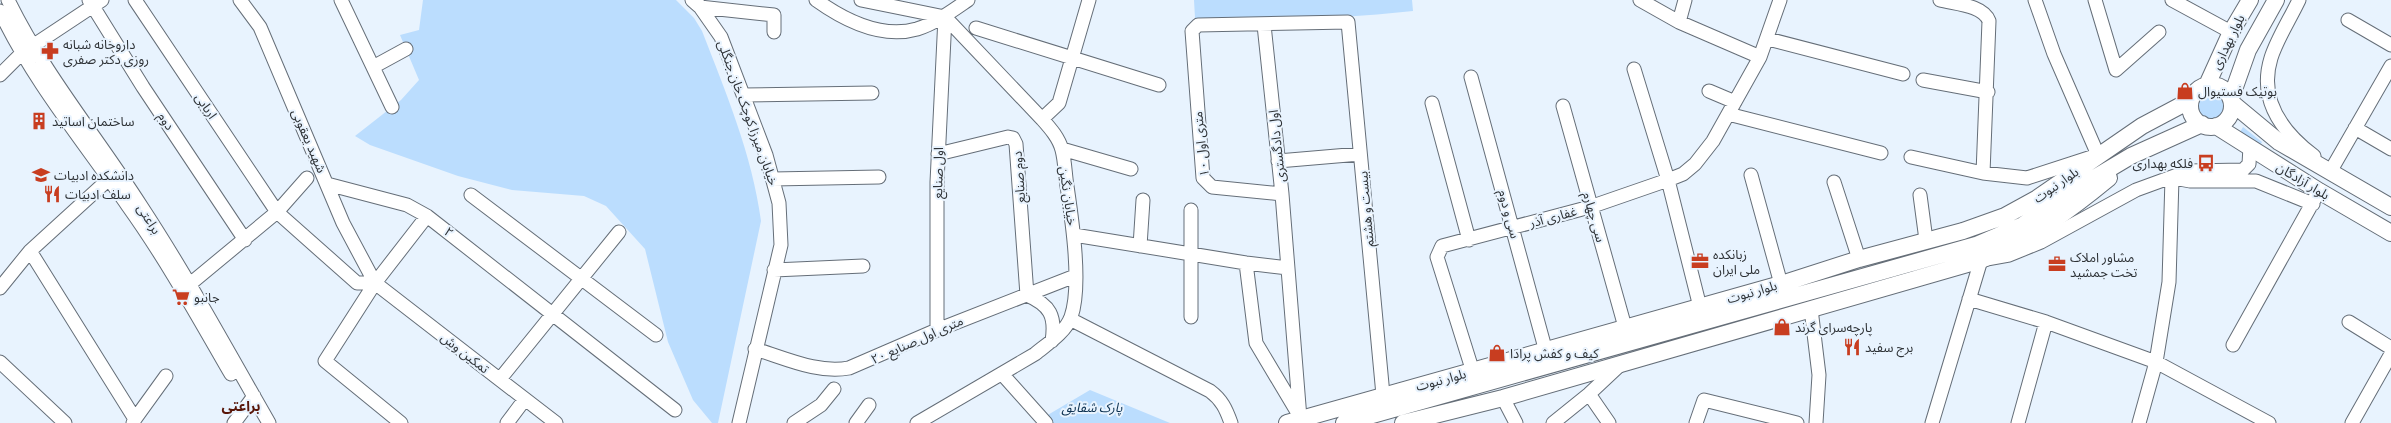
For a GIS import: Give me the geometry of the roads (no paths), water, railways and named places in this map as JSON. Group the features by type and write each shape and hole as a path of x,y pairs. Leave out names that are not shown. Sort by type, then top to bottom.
{"main road":[{"name":"بلوار بهداری","path":"2207,85 2229,36 2250,0"},
{"name":"بلوار بهداری","path":"2232,101 2248,50 2276,0"},
{"path":"2229,36 2230,50 2234,54 2240,55 2248,50"},
{"path":"2207,85 2219,86 2232,101 2232,110 2227,120 2209,125 2192,114 2191,100 2197,90 2207,85"},
{"name":"بلوار نبوت","path":"1294,420 1473,372 1548,358 1625,328 1702,313 1781,284 1858,259 1963,231 2005,216 2036,199 2142,126 2191,100"},
{"name":"بلوار آزادگان","path":"2232,101 2279,142 2331,170 2391,207"},
{"name":"بلوار نبوت","path":"1344,423 1548,358 1702,313 1976,245 2007,233 2131,156 2209,125"},
{"name":"بلوار آزادگان","path":"2209,125 2266,158 2316,198 2391,233"},
{"path":"2266,158 2268,147 2271,144 2279,142"},
{"path":"1403,423 1503,398 1622,362 1981,260 2034,234 2071,210 2131,156"}],"street":[{"name":"براعتی","path":"8,0 28,50 110,178 186,288"},
{"name":"اربابی","path":"135,0 277,212 357,283 375,283"},
{"name":"شهید یعقوبی","path":"240,0 260,28 343,222 375,283"},
{"path":"816,0 861,25 877,29 916,29 944,17 968,0"},
{"path":"861,0 944,17"},
{"path":"1042,119 1059,103 1089,0"},
{"path":"1640,0 1680,22 1760,57"},
{"path":"1680,22 1685,0"},
{"name":"غفاری آذر","path":"1473,372 1437,257 1442,246 1590,207 1683,174 1695,164 1713,141 1735,102 1760,57 1768,39 1780,0"},
{"path":"1940,0 1981,11 1987,15 1989,21 1988,92 1983,173"},
{"path":"1911,157 1983,173 2029,177 2098,155 2054,54 2035,0"},
{"path":"2095,0 2116,70 2159,32"},
{"path":"2172,0 2229,36"},
{"path":"2300,0 2271,57 2268,87 2271,104 2279,122 2304,148 2331,170 2391,201"},
{"path":"343,1 392,107"},
{"path":"0,74 28,50 94,2"},
{"name":"دوم","path":"94,2 245,240"},
{"path":"696,2 774,15 774,32"},
{"name":"خیابان میرزا کوچک خان جنگلی","path":"696,2 721,37 773,179 779,202 781,244 738,423"},
{"name":"براعتی","path":"0,11 141,205 186,288 251,400 269,423"},
{"name":"خیابان نگین","path":"917,423 1003,375 1052,341 1070,319 1075,303 1074,234 1062,149 1056,136 1042,119 944,17"},
{"name":"اول صنایع","path":"937,330 938,154 944,17"},
{"path":"2348,20 2391,45"},
{"name":"بیست و هشتم","path":"1264,25 1348,22 1383,395"},
{"name":"۱۰ متری اول","path":"1264,25 1198,25 1193,28 1203,178 1212,187 1282,194"},
{"name":"اول دادگستری","path":"1264,25 1282,194 1288,268 1294,420"},
{"path":"976,28 1159,85"},
{"path":"1768,39 1903,74"},
{"path":"373,67 406,49"},
{"path":"1634,68 1668,180 1702,313"},
{"path":"2331,170 2391,68"},
{"name":"سی و دوم","path":"1470,77 1548,358"},
{"path":"1923,80 1988,92"},
{"path":"1709,91 1735,102"},
{"path":"743,95 872,93"},
{"path":"1432,103 1469,240"},
{"name":"سی چهارم","path":"1563,106 1625,328"},
{"path":"1728,114 1881,153"},
{"path":"2355,128 2391,149"},
{"name":"دوم صنایع","path":"938,154 1008,137 1013,138 1016,144 1027,295"},
{"path":"1932,423 1981,260 2009,255 2041,242 2136,190 2188,171 2243,170 2249,164 2250,148"},
{"path":"1062,149 1131,169"},
{"path":"1278,161 1360,154"},
{"path":"1752,176 1781,284"},
{"path":"773,179 879,177"},
{"path":"0,288 30,251 110,178"},
{"name":"شهید یعقوبی","path":"186,288 277,212 307,178"},
{"path":"2172,178 2190,180 2256,181 2316,198 2233,345"},
{"path":"2139,423 2156,362 2169,282 2172,178"},
{"path":"1834,182 1858,259"},
{"name":"۲","path":"327,184 407,205 427,216 675,410"},
{"path":"471,195 656,335"},
{"path":"1920,195 1926,240"},
{"path":"1140,246 1143,200"},
{"path":"1191,210 1190,254 1192,317"},
{"path":"401,423 325,361 375,283 427,216"},
{"path":"500,379 619,232"},
{"path":"1074,234 1246,263 1288,268"},
{"path":"30,251 134,421 166,376"},
{"path":"1246,263 1256,343 1294,420"},
{"path":"774,270 863,266"},
{"name":"۲۰ متری اول صنایع","path":"755,349 823,369 838,370 862,365 937,330 1074,276"},
{"name":"تمکین وش","path":"375,283 556,423"},
{"path":"1027,295 1041,301 1050,312 1055,326 1052,341"},
{"path":"1969,299 2046,322 2156,362 2269,423"},
{"path":"1812,309 1819,375 1816,423"},
{"path":"1070,319 1210,391 1219,397 1226,408 1231,423"},
{"path":"2018,423 2046,322"},
{"path":"2349,322 2391,348"},
{"path":"2352,423 2391,354"},
{"path":"0,362 65,423"},
{"path":"1553,423 1589,394 1622,362"},
{"path":"1003,375 1046,423"},
{"path":"794,423 821,405 834,389"},
{"path":"1589,394 1609,423"},
{"path":"1503,398 1516,423"},
{"path":"507,423 525,399"},
{"name":"براعتی","path":"251,400 259,423"},
{"path":"234,423 251,400"},
{"path":"1696,423 1704,400 1797,423"},
{"path":"856,423 868,405"}],"place":[{"name":"داروخانه شبانه روزی دکتر صفری","path":"50,51"},
{"name":"بوتیک فستیوال","path":"2185,91"},
{"name":"ساختمان اساتید","path":"39,121"},
{"name":"فلکه بهداری","path":"2206,163"},
{"name":"دانشکده ادبیات","path":"41,175"},
{"name":"سلف ادبیات","path":"52,194"},
{"name":"زبانکده ملی ایران","path":"1700,261"},
{"name":"مشاور املاک تخت جمشید","path":"2057,264"},
{"name":"جانبو","path":"181,297"},
{"name":"پارچه‌سرای گرند","path":"1782,327"},
{"name":"برج سفید","path":"1852,347"},
{"name":"کیف و کفش پرادا","path":"1497,353"}],"district":[{"name":"براعتی","path":"241,406"}],"park label":[{"name":"پارک شقایق","path":"1092,407"}]}
